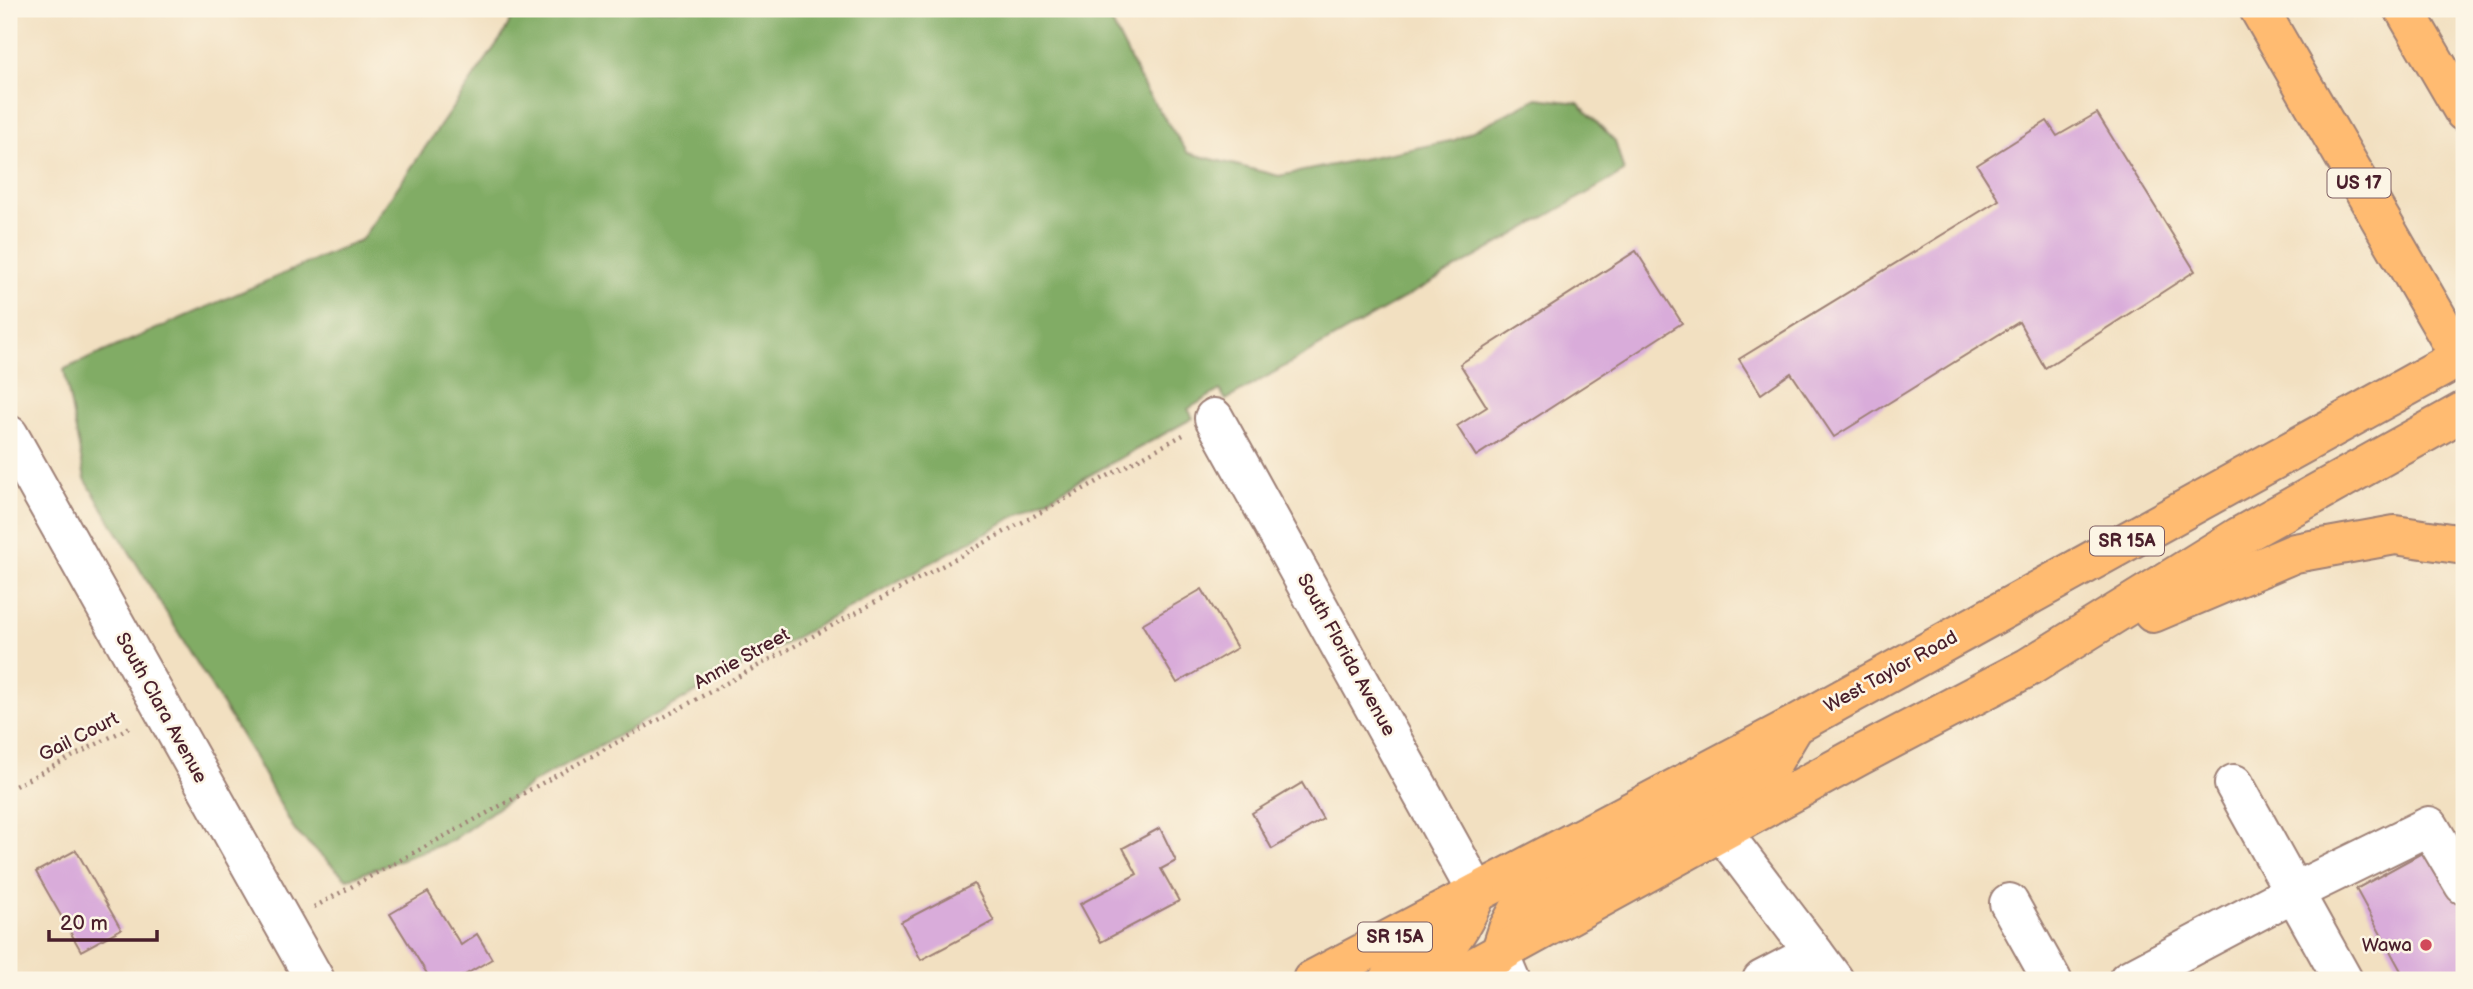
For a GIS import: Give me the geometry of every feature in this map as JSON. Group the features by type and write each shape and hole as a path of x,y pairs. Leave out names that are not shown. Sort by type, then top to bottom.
{"main road":[{"name":"US 17","path":"2259,9 2463,359"},
{"path":"2404,9 2464,113"},
{"name":"West Taylor Road","path":"1312,980 1795,725 2463,359"},
{"name":"SR 15A","path":"1451,980 1506,967 1722,832 2029,667 2240,536 2464,411"},
{"path":"2029,667 2295,553 2395,535 2464,545"},
{"path":"1506,967 1508,929 1518,911 1743,789 1769,768 1795,725"},
{"path":"1389,980 1447,947 1461,929 1477,893"}],"street":[{"name":"South Florida Avenue","path":"1214,418 1477,893"},
{"name":"South Clara Avenue","path":"9,435 315,980"},
{"path":"2234,784 2343,980"},
{"path":"2128,980 2294,892 2429,826 2464,885"},
{"path":"1722,832 1824,967 1762,980"},
{"path":"2009,904 2052,980"}],"path":[{"name":"Annie Street","path":"283,924 1214,418"},
{"name":"Gail Court","path":"9,789 162,711"}],"green space":[{"path":"516,9 1105,9 1145,89 1188,153 1279,176 1455,140 1537,98 1578,103 1615,141 1624,172 1226,400 1220,390 1188,409 1193,418 534,782 451,841 347,879 295,831 253,755 85,479 64,369 361,240 503,35"}],"building":[{"path":"2097,113 2195,271 2045,368 2019,322 1834,437 1791,373 1761,394 1739,359 1999,200 1977,165 2047,121 2057,136"},
{"path":"1636,251 1682,323 1476,456 1457,426 1487,407 1460,364"},
{"path":"1202,589 1237,648 1177,683 1142,624"},
{"path":"1302,783 1323,819 1272,849 1252,813"},
{"path":"1160,828 1176,861 1161,869 1179,901 1101,942 1080,904 1137,874 1123,848"},
{"name":"Wawa","path":"2431,848 2464,910 2464,980 2406,980 2356,889"},
{"path":"76,850 121,929 81,951 36,872"},
{"path":"974,884 994,921 921,960 901,922"},
{"path":"428,892 461,945 477,934 492,959 456,980 431,980 390,914"},
{"path":"819,973 824,980 806,980"}],"place":[{"name":"Wawa","path":"2426,945"}]}
